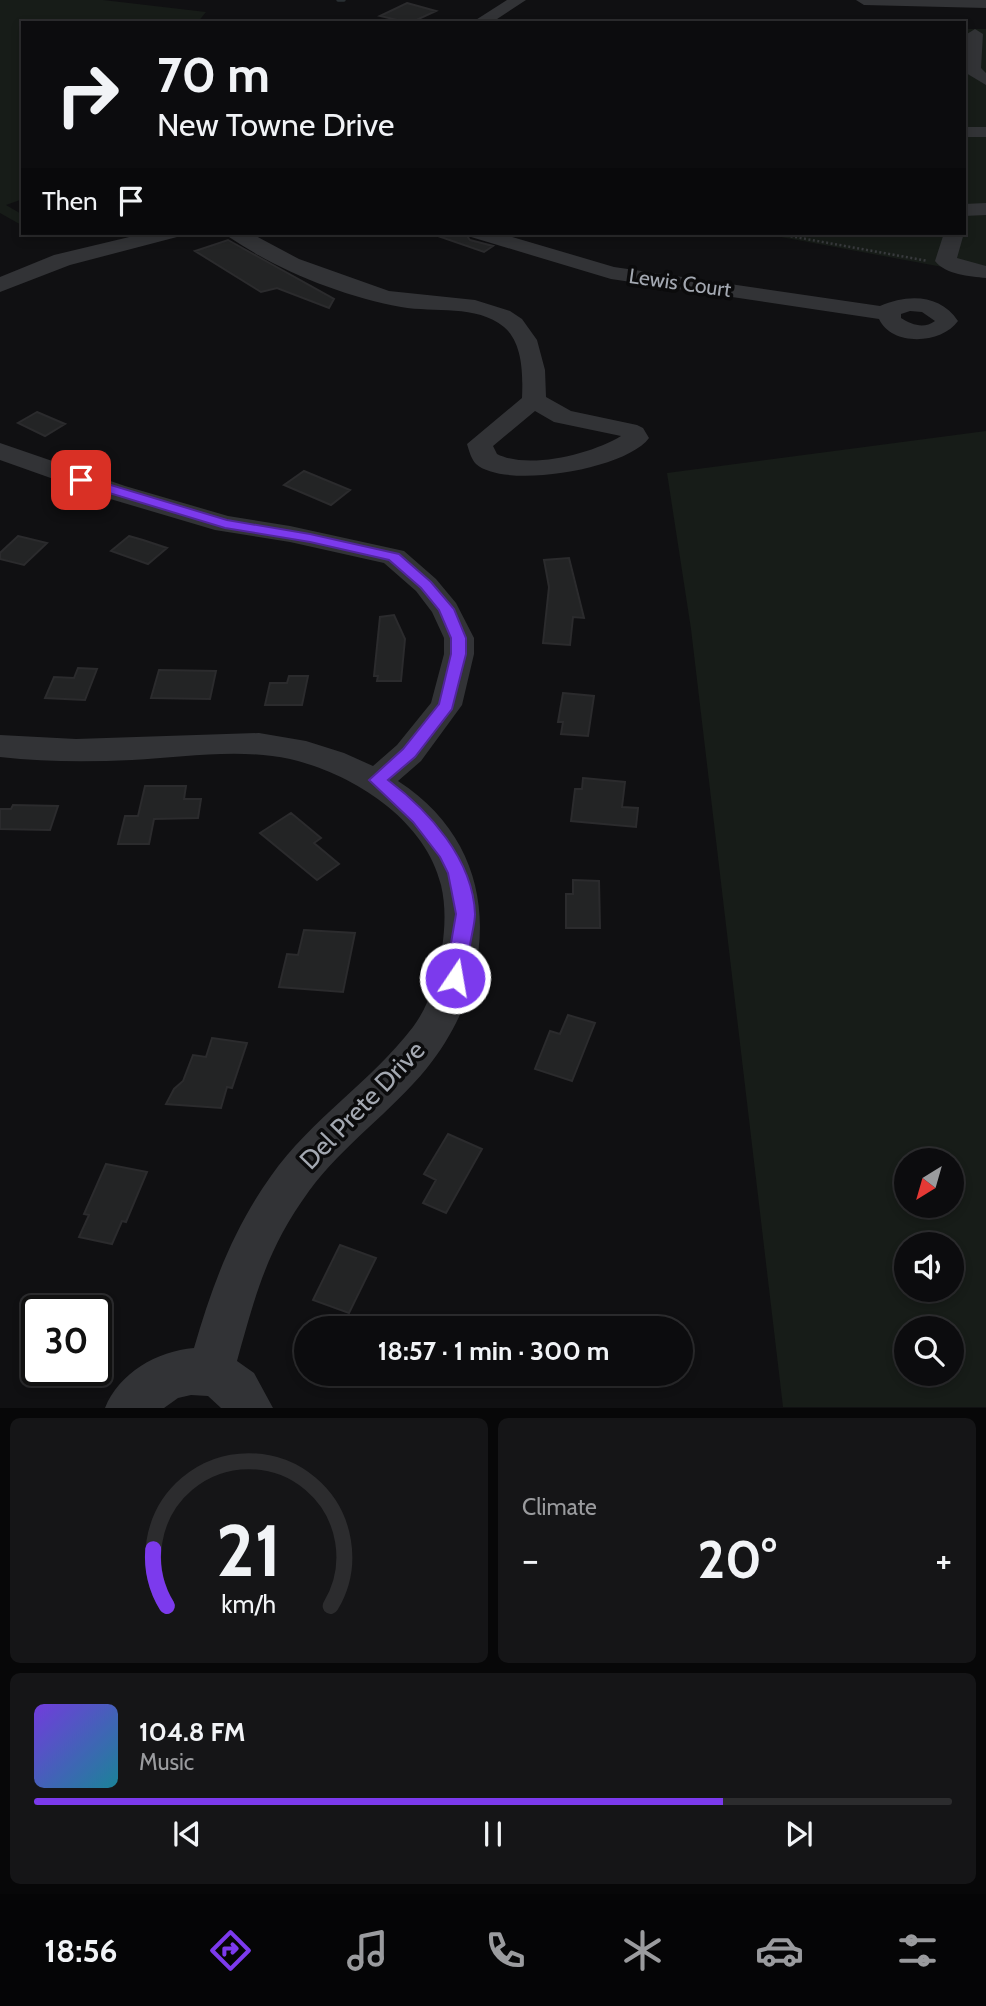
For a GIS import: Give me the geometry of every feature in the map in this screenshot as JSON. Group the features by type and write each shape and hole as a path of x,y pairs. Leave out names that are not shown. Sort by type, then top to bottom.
{"street":[{"path":"482,21 518,0"},
{"path":"864,0 986,3"},
{"path":"975,33 974,73 986,80"},
{"path":"966,132 986,132"},
{"path":"966,210 986,209"},
{"path":"0,285 70,257 162,235"},
{"path":"239,235 274,255 380,295 408,302 483,310 513,322 522,335 533,363 534,400"},
{"name":"Lewis Court","path":"485,235 611,273 887,314"},
{"path":"953,235 946,261 961,268 986,272"},
{"path":"534,400 563,417 628,430 634,433 636,438 628,446 605,454 522,470 502,467 485,456 480,450 480,444 534,400"},
{"path":"0,451 116,492 225,524 310,538 394,557 426,585 446,609 459,638 458,654 446,705 409,753 377,780"},
{"name":"Del Prete Drive","path":"0,746 82,750 223,743 271,745 320,757 377,780 405,802 447,853 457,873 466,914 455,978 442,1012 424,1041 311,1158 286,1189 237,1280 210,1372"},
{"path":"129,1408 146,1389 165,1378 188,1371 210,1372 229,1381 244,1396 249,1408"}],"path":[{"path":"784,235 923,261 946,261"}],"shaded area":[{"path":"0,0 103,0 206,12 199,21 21,21 21,200 6,205 21,214 21,225 0,213"},
{"path":"966,29 986,29 986,275 770,235 966,235"},
{"path":"986,431 986,1407 783,1407 691,629 667,473"}],"building":[{"path":"407,3 436,11 414,21 380,16"},
{"path":"466,235 470,240 493,246 484,252 438,236"},
{"path":"228,240 334,299 329,308 277,288 261,292 195,251"},
{"path":"37,412 65,424 45,436 18,423"},
{"path":"304,471 350,490 331,505 284,485"},
{"path":"18,536 47,543 24,565 0,559 0,553"},
{"path":"129,536 167,548 148,564 111,551"},
{"path":"569,558 584,618 573,617 570,645 543,643 549,587 544,560"},
{"path":"394,615 405,639 401,681 377,681 378,676 374,676 380,617"},
{"path":"78,668 97,669 85,700 45,698 54,677 74,678"},
{"path":"159,670 216,671 210,699 151,698"},
{"path":"289,676 308,676 302,705 265,705 270,683 287,683"},
{"path":"563,693 594,696 588,736 561,734 563,722 558,722"},
{"path":"583,778 625,782 622,807 638,808 636,827 571,821 575,789 582,789"},
{"path":"145,786 186,786 184,799 201,799 198,818 154,819 149,844 118,844 125,816 138,816"},
{"path":"13,805 58,806 50,830 0,829 0,809 11,809"},
{"path":"291,813 321,838 314,843 339,864 317,880 260,833"},
{"path":"573,880 599,881 600,928 566,928 566,894 573,894"},
{"path":"304,930 355,933 343,992 279,987 287,954 298,955"},
{"path":"568,1015 595,1023 572,1081 535,1069 550,1031 560,1034"},
{"path":"212,1038 247,1043 232,1088 227,1087 221,1108 166,1104 174,1089 183,1081 193,1055 206,1057"},
{"path":"448,1134 482,1149 446,1213 423,1203 436,1180 424,1174"},
{"path":"106,1164 147,1172 126,1222 122,1221 112,1244 79,1237 89,1215 84,1214"},
{"path":"340,1245 376,1258 349,1313 313,1300"}],"waterway":[{"path":"338,0 344,0"}],"route":[{"path":"81,480 225,524 290,534 394,557 426,585 446,609 459,638 446,705 409,753 377,780 419,817 447,853 457,873 466,914 455,978"}]}
